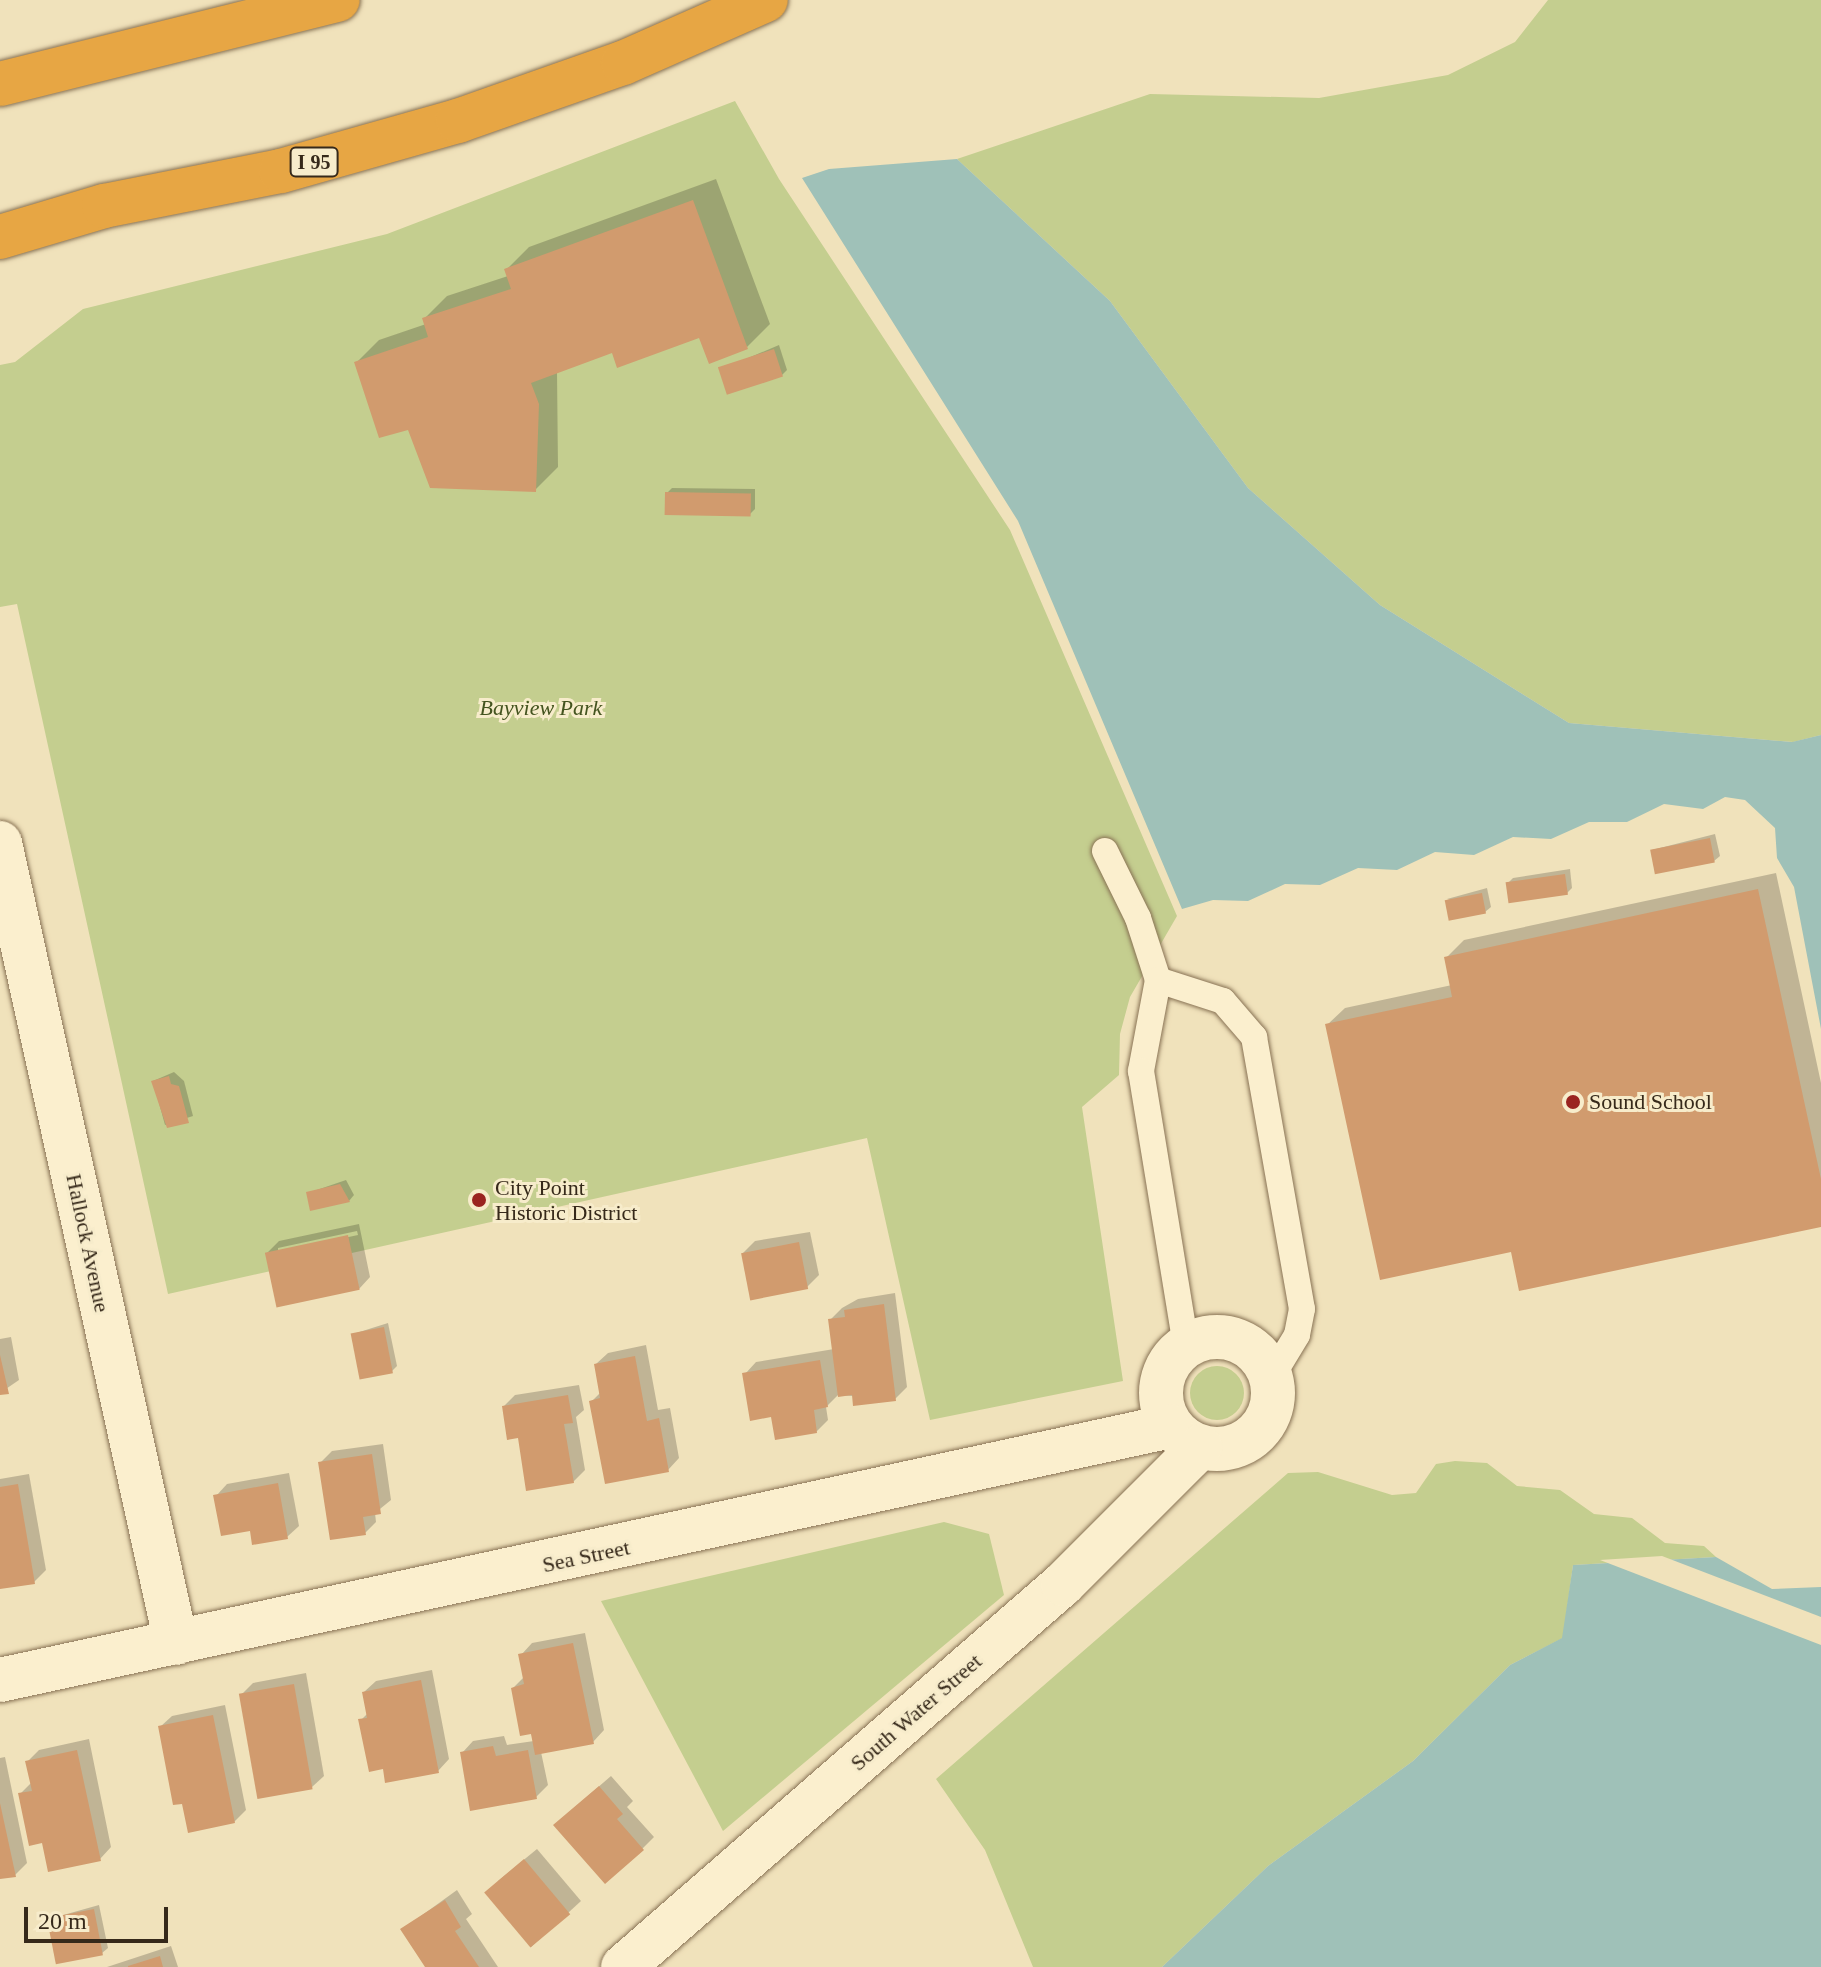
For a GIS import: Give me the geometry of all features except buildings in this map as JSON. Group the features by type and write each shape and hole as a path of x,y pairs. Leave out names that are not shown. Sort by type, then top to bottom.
{"highway":[{"path":"0,84 338,0"},
{"name":"I 95","path":"0,237 104,206 281,171 458,121 623,63 766,0"}],"street":[{"name":"Hallock Avenue","path":"0,843 176,1643"},
{"path":"1207,1338 1231,1339 1259,1357 1271,1378 1268,1417 1251,1437 1227,1449 1186,1437 1162,1404 1162,1381 1186,1347 1207,1338"},
{"name":"Sea Street","path":"0,1680 1186,1437"},
{"name":"South Water Street","path":"623,1967 1063,1584 1186,1437"}],"lane":[{"path":"1105,851 1138,918 1158,980 1141,1071 1186,1347"},
{"path":"1158,980 1223,1001 1254,1037 1302,1309 1297,1335 1271,1378"}],"green space":[{"path":"1548,0 1821,0 1821,735 1793,742 1569,723 1380,605 1248,488 1110,301 957,159 1150,94 1319,98 1448,75 1515,42"},
{"name":"Bayview Park","path":"735,101 779,179 1010,530 1177,916 1130,997 1120,1034 1119,1075 1082,1107 1123,1381 930,1420 867,1138 168,1294 17,604 0,607 0,365 15,362 83,309 387,234"},
{"path":"1217,1366 1236,1374 1244,1393 1236,1412 1217,1420 1198,1412 1190,1393 1198,1374"},
{"path":"1455,1461 1487,1463 1517,1486 1560,1490 1594,1514 1632,1518 1665,1543 1704,1546 1716,1557 1573,1565 1563,1638 1510,1665 1413,1761 1268,1866 1162,1967 1033,1967 985,1850 936,1779 1288,1473 1318,1472 1392,1495 1416,1493 1436,1464"},
{"path":"944,1522 989,1534 1004,1595 723,1831 601,1601"}],"water":[{"path":"957,159 1110,301 1248,488 1380,605 1569,723 1792,742 1821,735 1821,1029 1794,887 1777,858 1775,828 1745,800 1725,797 1703,809 1664,804 1627,822 1589,822 1551,839 1513,837 1474,855 1435,852 1397,870 1358,868 1320,885 1285,884 1248,901 1213,900 1182,909 1018,521 802,178 829,169"},
{"path":"1716,1557 1772,1589 1821,1587 1821,1967 1162,1967 1268,1866 1413,1761 1510,1665 1562,1638 1573,1565"}],"pier":[{"path":"1662,1556 1821,1617 1821,1645 1600,1560"}],"place":[{"name":"Sound School","path":"1573,1102"},
{"name":"City Point Historic District","path":"479,1200"}]}
